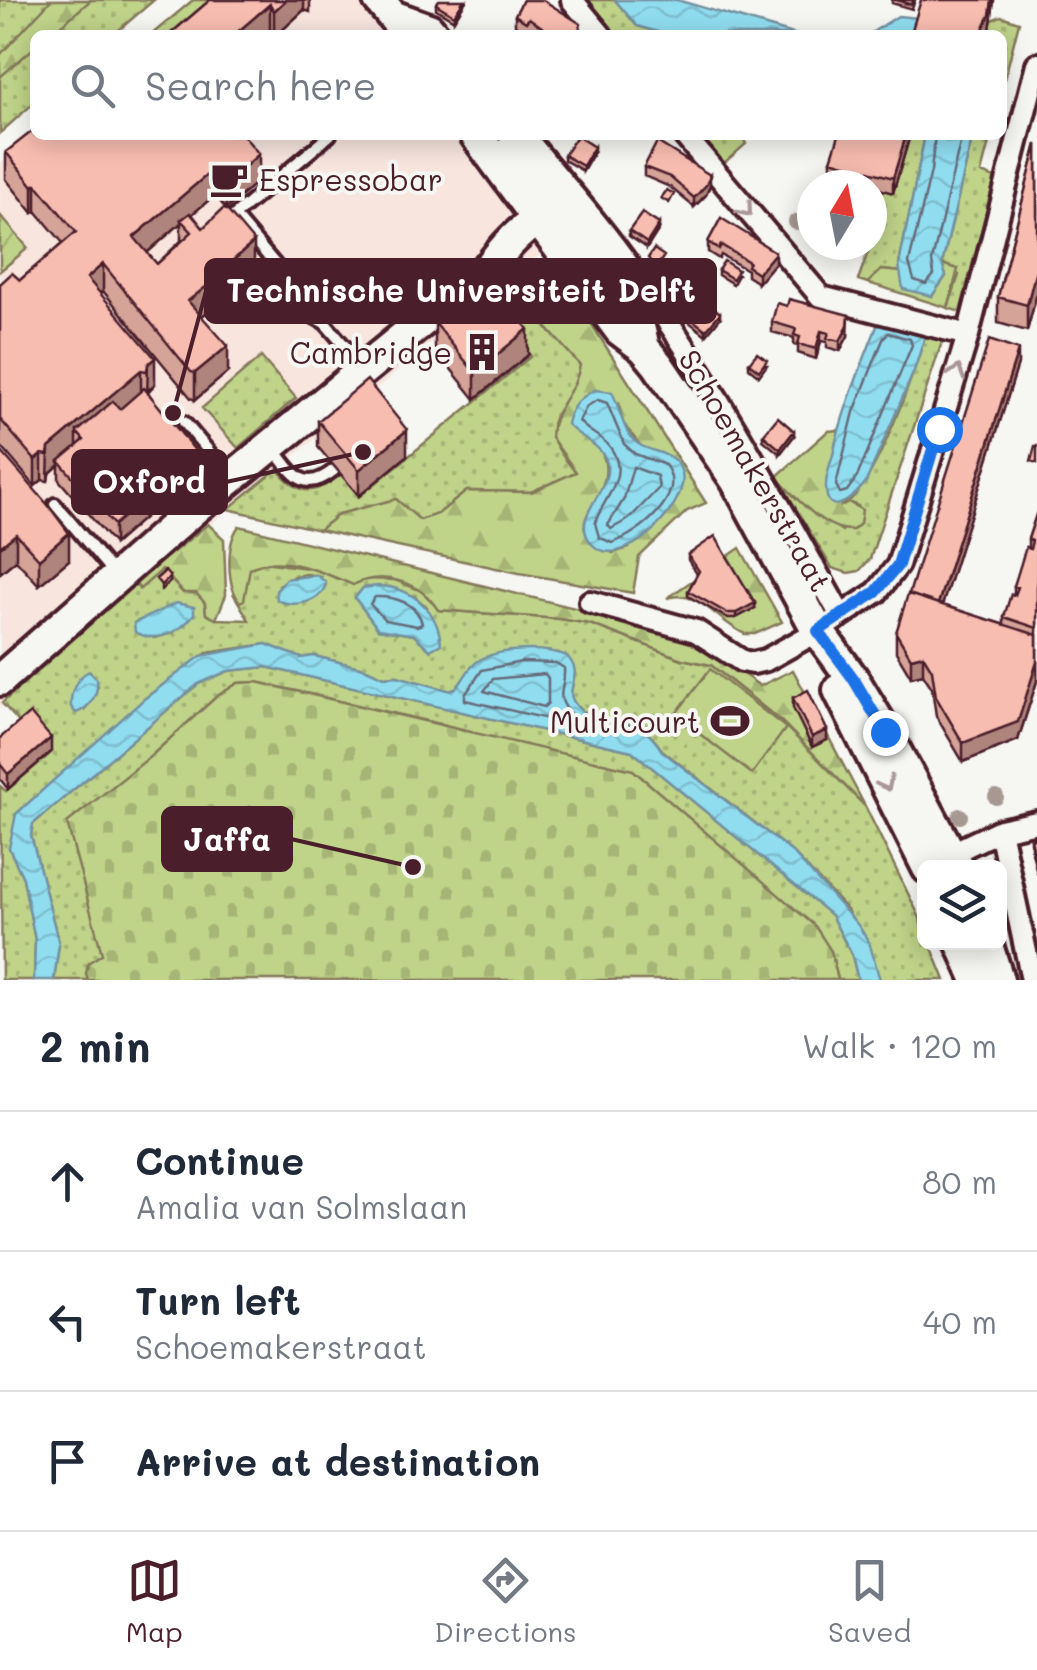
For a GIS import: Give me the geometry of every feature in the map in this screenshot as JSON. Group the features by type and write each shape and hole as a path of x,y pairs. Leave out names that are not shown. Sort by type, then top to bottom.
{"main road":[{"path":"382,4 404,30"},
{"name":"Schoemakerstraat","path":"480,140 549,219 588,253 636,314 644,348 829,623 940,860"},
{"name":"Schoemakerstraat","path":"503,140 549,219"},
{"path":"0,680 231,478 491,265 504,248 549,219"},
{"path":"965,950 978,980"},
{"path":"989,950 998,980"}],"street":[{"path":"572,0 597,30"},
{"path":"382,4 436,30"},
{"path":"590,602 696,630 742,661 753,663 766,660 876,592 898,565 968,335 1037,64"},
{"name":"Schoemakerstraat","path":"527,140 608,236 698,368 829,623"},
{"path":"688,140 821,296 968,335"},
{"path":"946,860 1000,830 1037,822"},
{"path":"1000,830 1032,980"}],"lane":[{"path":"324,140 234,216 303,297 315,301 325,323 365,369"},
{"path":"184,422 231,478"},
{"path":"271,445 293,474 305,482 320,481 334,470"},
{"path":"55,504 116,577"}],"shaded area":[{"path":"197,0 392,0 415,30 161,30"},
{"path":"30,139 501,140 571,229 166,561 0,709 0,164"}],"green space":[{"path":"0,0 154,0 119,30 30,30 30,106 0,133"},
{"path":"51,0 91,0 56,30 30,30 30,51 0,77 0,55"},
{"path":"193,0 236,0 200,30 157,30"},
{"path":"584,0 615,0 637,26 651,30 611,30"},
{"path":"1001,16 1019,22 1007,69 1007,30 989,30 992,20"},
{"path":"705,140 744,140 746,144 724,163"},
{"path":"909,140 924,140 899,265 901,272 881,270 868,283 858,280 865,260 887,260 887,191 893,192"},
{"path":"972,140 990,140 981,173 995,178 960,312 948,308 959,275 942,264"},
{"path":"0,215 28,248 0,271"},
{"path":"942,264 958,269 948,308 868,283 881,270 901,272 932,296 946,276"},
{"path":"528,282 587,317 706,503 687,511 639,557 633,593 319,530 339,514 396,499 420,520 438,514 467,491 531,492 576,472 551,437 556,416 580,365 510,287","holes":["619,405 623,423 640,445 629,548 613,553 585,532 585,521 603,483 606,468 601,451"]},
{"path":"510,287 580,365 552,426 553,438 576,472 531,492 467,491 438,514 420,520 411,513 339,514 319,530 228,509 277,469 293,485 307,490 323,486 341,474 360,496 531,356 489,306"},
{"path":"926,333 944,336 870,559 859,571 848,573 832,568 776,477 797,499 842,531 858,506 848,502 883,449"},
{"path":"261,357 296,398 238,448 202,408"},
{"path":"839,430 834,449 841,506 848,502 862,510 860,524 853,530 821,519 776,477 828,431"},
{"path":"208,524 224,539 226,595 216,619 206,614 205,603 196,593 184,593 162,570 140,589 135,583"},
{"path":"239,526 677,633 704,646 760,686 793,670 865,806 781,721 711,665 682,659 590,624 438,610 422,592 400,581 377,579 353,585 302,566 275,562 250,568 244,600 240,602 229,564"},
{"path":"740,548 782,622 755,634 745,634 699,602 679,596 667,598"},
{"path":"264,562 315,569 336,578 395,580 422,591 439,610 590,624 682,659 711,665 781,722 865,806 917,912 917,950 933,950 945,980 880,980 847,910 792,852 662,750 640,728 594,718 582,711 570,698 573,682 559,653 525,651 492,657 482,661 451,691 397,676 384,677 314,656 301,658 266,644 207,653 144,699 9,848 23,878 35,940 34,980 2,980 0,786 6,791 52,752 31,726 25,729 2,703 135,583 139,589 161,569 183,593 196,593 205,603 206,614 216,619 249,620 233,593 239,602 250,568","holes":["307,574 320,577 300,603 294,602 279,585","390,587 414,596 427,607 430,650 414,635 378,629 355,598 363,588","163,611 173,633 154,638 136,622","90,671 98,686 85,709 80,678"]},
{"path":"266,667 632,751 831,915 852,956 858,980 838,980 831,951 471,731 257,682 238,683 216,697 151,756 102,955 86,974 88,980 54,980 59,944 31,835 33,824 198,684 228,671"},
{"name":"Multicourt","path":"710,669 786,728 752,774 675,715"},
{"path":"257,682 633,770 815,926 831,951 838,980 88,980 88,963 102,954 67,823 151,756 216,697 238,683"}],"water":[{"path":"615,0 677,0 780,30 651,30 637,26"},
{"path":"898,16 920,18 916,30 876,30"},
{"path":"924,140 972,140 942,264 946,276 932,296 903,289 899,265"},
{"path":"879,321 926,333 914,371 866,482 848,500 835,505 827,496 827,474 847,404"},
{"path":"595,390 612,392 634,440 670,457 682,473 682,487 664,518 634,544 619,551 604,551 592,544 586,534 588,513 605,482 606,460 599,449 567,424 576,403"},
{"path":"316,575 326,582 314,599 299,603 277,600 276,591 286,579"},
{"path":"378,586 402,591 421,603 435,621 441,644 430,650 414,635 378,629 355,598 363,588"},
{"path":"176,603 194,607 194,614 182,627 159,637 135,632 134,623"},
{"path":"266,644 301,658 314,656 384,677 397,676 451,691 474,664 497,653 534,650 567,656 575,672 571,692 577,707 598,722 643,729 662,751 792,852 858,925 869,942 880,980 858,980 852,955 831,915 632,751 266,667 228,671 198,684 33,824 31,835 59,944 54,980 34,980 35,940 23,878 9,848 16,814 144,699 201,656"},
{"path":"89,671 97,679 97,690 89,704 76,713 71,707 73,691"}],"building":[{"path":"210,0 286,0 274,11 270,4 240,30 175,30"},
{"path":"439,0 464,0 454,15 436,4"},
{"path":"523,0 543,0 581,24 579,30 546,30 529,18 526,22 515,15"},
{"path":"921,0 992,0 982,30 912,30"},
{"path":"30,133 30,140 247,140 259,154 226,183 215,168 134,237 157,264 192,232 181,220 190,213 203,228 223,209 227,210 254,242 231,262 230,268 188,301 228,346 195,373 191,372 103,264 87,278 155,358 147,371 141,370 49,448 48,455 42,454 35,460 0,419 0,284 12,273 20,280 76,232 6,152"},
{"path":"574,140 594,147 583,166 564,155"},
{"path":"837,140 904,140 893,178 887,176 887,170 865,170 831,160"},
{"path":"657,142 710,175 694,198 670,177 644,167"},
{"path":"1037,144 1037,266 1027,305 998,297"},
{"path":"667,190 674,194 669,203 661,198"},
{"path":"642,213 659,224 647,243 629,231"},
{"path":"721,218 774,251 758,273 747,266 749,262 721,245 719,249 708,242"},
{"path":"654,249 664,256 656,268 648,258"},
{"path":"724,261 738,270 733,279 718,270"},
{"path":"487,280 528,329 475,373 435,323"},
{"path":"704,299 720,313 706,330 689,317"},
{"path":"789,299 849,315 840,341 827,338 829,333 821,331 816,349 798,344 796,329 772,322 777,303 787,306"},
{"path":"989,340 1018,350 938,604 909,594"},
{"path":"757,353 767,360 759,371 749,363"},
{"path":"367,380 407,430 359,470 318,421"},
{"path":"144,388 197,453 114,525 59,461 84,440 77,432 113,401 120,409"},
{"path":"778,417 794,431 780,449 763,435"},
{"path":"1037,446 1037,463 1031,461"},
{"path":"0,450 69,533 39,559 16,534 0,547"},
{"path":"1037,512 1037,628 1004,617 1011,594 1015,595 1018,587 1014,586 1026,547 1030,549 1032,541 1028,539"},
{"path":"715,536 755,603 736,613 727,613 688,591 699,571 688,555"},
{"path":"165,571 170,577 161,585 156,579"},
{"path":"908,594 1037,635 1037,662 1018,722 963,743 936,697 932,670 923,655 911,658 896,633"},
{"path":"808,690 827,730 812,737 793,698"},
{"path":"30,713 51,738 8,774 0,764 0,738"},
{"path":"1037,837 1037,863 1031,839"}],"place":[{"name":"Espressobar","path":"229,179"},
{"name":"Cambridge","path":"482,352"},
{"name":"Technische Universiteit Delft","path":"173,413"},
{"name":"Oxford","path":"363,452"},
{"name":"Multicourt","path":"730,721"},
{"name":"Jaffa","path":"413,867"}],"route":[{"path":"885,732 853,678 818,631 876,592 898,565 939,429"}]}
